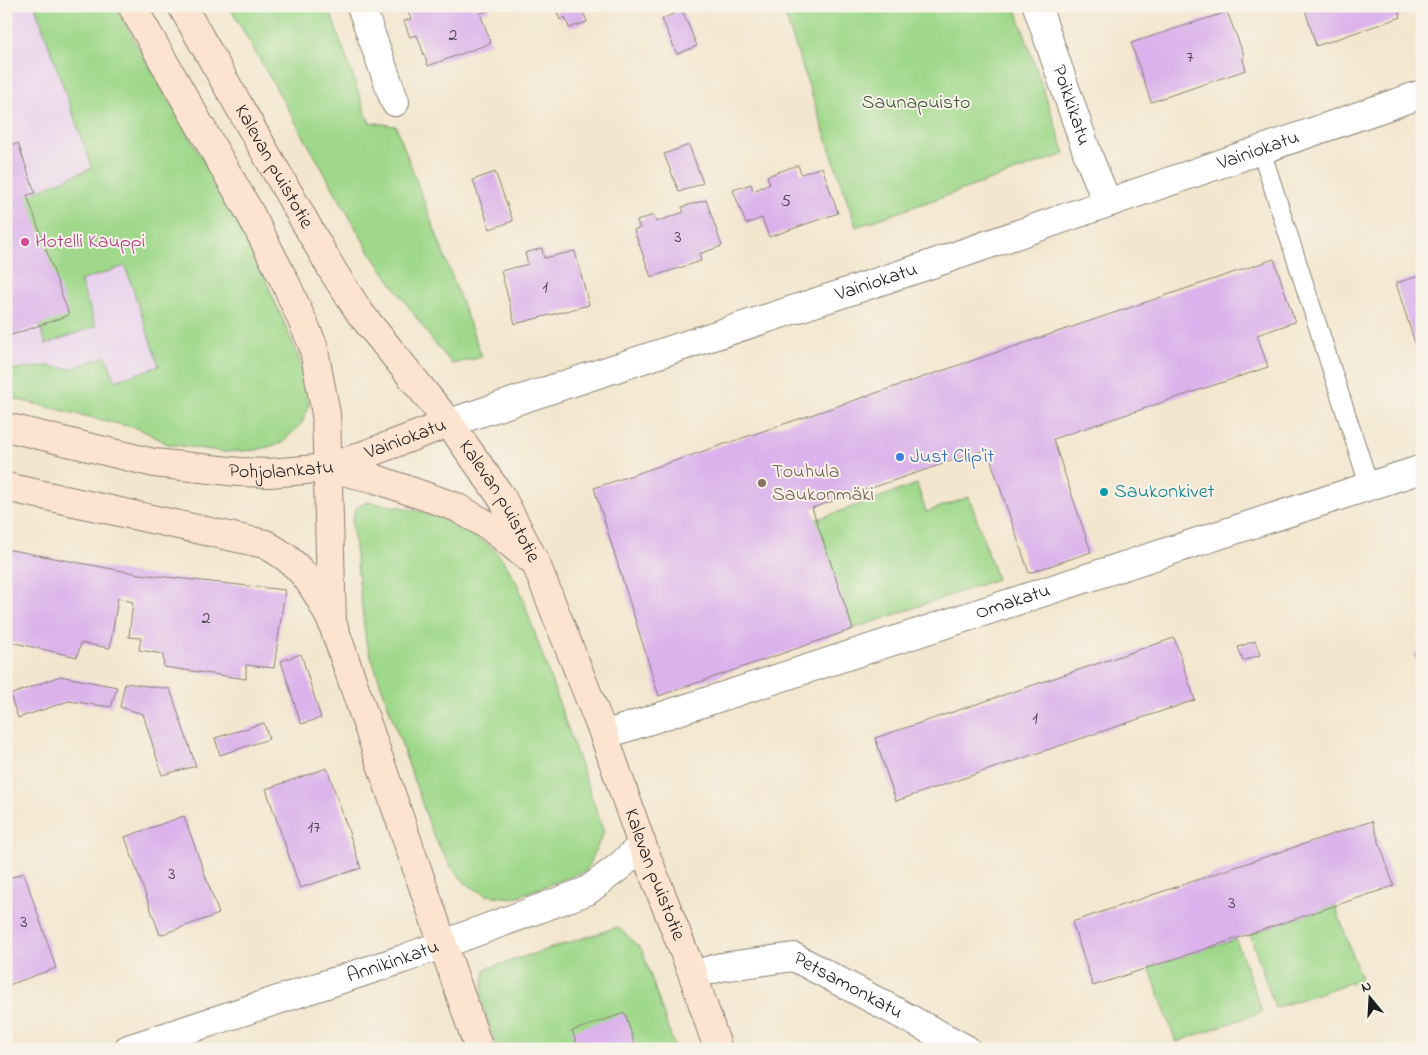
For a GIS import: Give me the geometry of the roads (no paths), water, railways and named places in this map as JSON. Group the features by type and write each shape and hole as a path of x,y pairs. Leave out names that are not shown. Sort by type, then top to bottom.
{"main road":[{"path":"132,6 250,215 287,286 310,338 326,414 332,622"},
{"name":"Kalevan puistotie","path":"182,6 334,273 360,313 449,422 502,498 536,564 604,735 642,844 693,975 718,1049"},
{"name":"Vainiokatu","path":"329,468 449,422"},
{"name":"Pohjolankatu","path":"6,427 154,463 208,470 269,473 329,468 376,479 456,507 489,526 536,564"},
{"path":"6,487 265,544 283,554 299,567 314,586 332,622 444,942 479,1049"}],"street":[{"path":"362,6 396,102"},
{"name":"Poikkikatu","path":"1037,6 1089,158 1107,202"},
{"name":"Vainiokatu","path":"449,422 914,270 1422,94"},
{"name":"Omakatu","path":"604,735 1422,469"},
{"name":"Annikinkatu","path":"128,1049 403,958 587,891 620,866 642,844"},
{"name":"Petsamonkatu","path":"693,975 720,968 794,957 966,1049"}],"lane":[{"path":"1261,150 1369,485"}],"place":[{"name":"Hotelli Kauppi","path":"25,242"},
{"name":"Just Clip'it","path":"900,457"},
{"name":"Touhula Saukonmäki","path":"762,483"},
{"name":"Saukonkivet","path":"1104,492"}],"park label":[{"name":"Saunapuisto","path":"916,103"}]}
